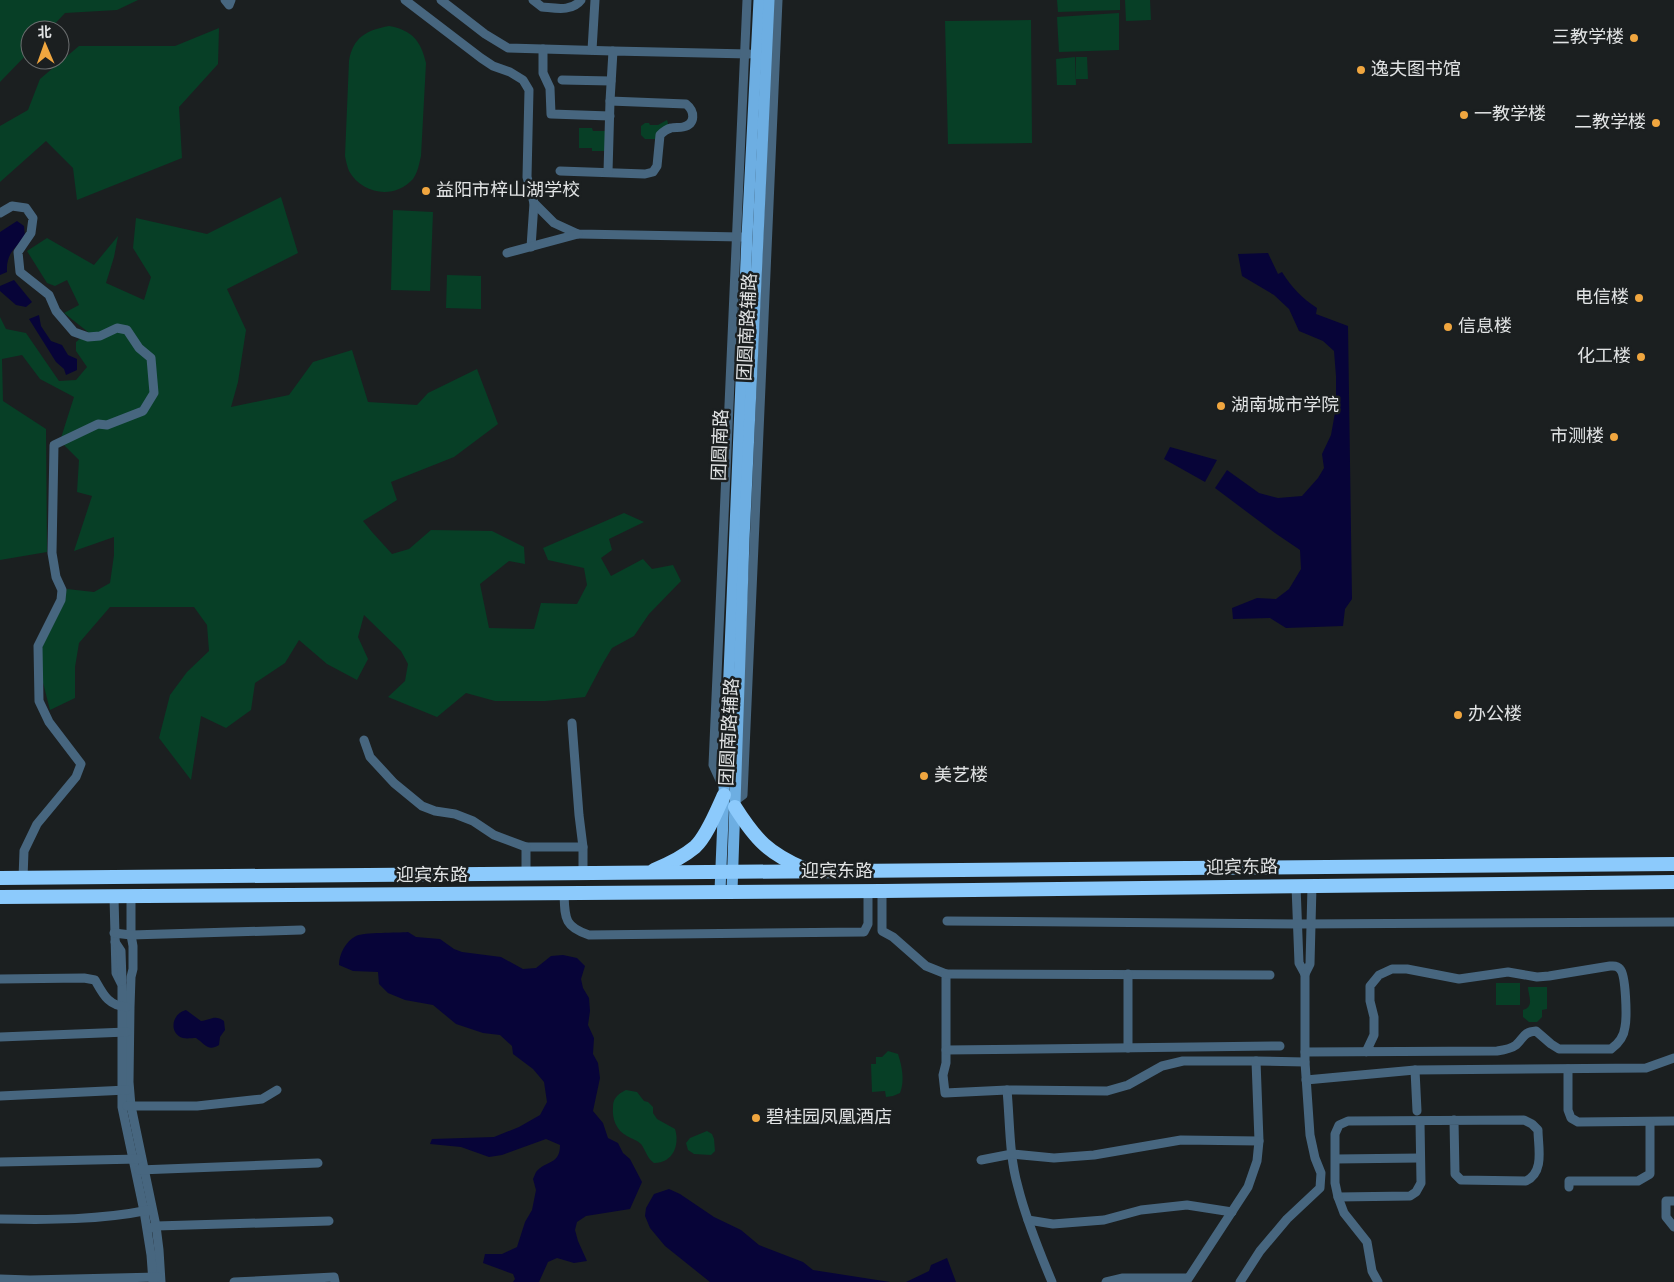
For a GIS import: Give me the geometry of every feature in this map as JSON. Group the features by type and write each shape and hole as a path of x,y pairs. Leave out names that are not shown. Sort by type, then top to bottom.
{"highway":[{"path":"647,873 674,862 696,846 729,798 762,844 783,859 811,871"},
{"name":"迎宾东路","path":"0,878 1674,864"},
{"name":"迎宾东路","path":"0,897 564,894 1674,882"}],"main road":[{"name":"团圆南路","path":"729,798 742,237 757,54 759,0"},
{"name":"团圆南路","path":"726,891 769,0"}],"street":[{"path":"225,0 229,4 231,0"},
{"path":"405,0 481,58 523,80 529,90 527,177 534,203 531,247"},
{"path":"441,0 485,34 508,48 757,54"},
{"path":"533,0 542,7 572,8 581,0"},
{"path":"592,50 595,0"},
{"path":"507,253 578,234 742,237 746,0"},
{"name":"团圆南路辅路","path":"729,798 744,795 778,0"},
{"path":"543,49 544,72 550,88 551,114 610,116"},
{"path":"608,172 613,51"},
{"path":"562,80 611,81"},
{"path":"560,171 645,174 653,172 657,166 660,135 670,128 689,125 692,121 693,114 691,108 686,104 610,101"},
{"path":"534,203 554,222 578,234"},
{"path":"0,213 12,206 26,208 33,218 31,233 18,252 20,272 49,295 56,311 74,332 88,337 100,336 117,328 127,330 139,348 151,358 154,393 143,411 107,425 98,424 54,445 52,553 56,577 62,590 61,600 38,646 39,701 49,722 81,764 76,777 37,824 24,851 23,878"},
{"path":"572,722 583,847 583,874"},
{"path":"364,740 370,757 394,783 422,806 435,811 455,814 472,821 494,836 526,847 583,847"},
{"path":"526,847 526,874"},
{"path":"1296,886 1296,916 1299,924 1299,963 1305,974"},
{"path":"1240,1282 1260,1251 1282,1225 1320,1188 1321,1173 1315,1158 1310,1135 1305,1062 1305,974 1310,964 1312,886"},
{"path":"564,894 565,917 574,930 589,935 840,934 864,932 868,924 875,891"},
{"path":"875,891 882,932 893,937 926,966 946,974 1270,975"},
{"path":"114,896 114,937 121,950 122,985 127,1007"},
{"path":"0,1279 157,1279 151,1255 151,1227 127,1107 126,1032 131,977 128,968 128,947 131,935 131,896"},
{"path":"947,921 1299,924 1674,922"},
{"path":"114,937 301,930"},
{"path":"1305,1052 1366,1052 1497,1051 1510,1049 1518,1044 1522,1037 1536,1031 1559,1049 1611,1049 1617,1045 1625,1027 1625,978 1618,966 1538,977 1508,972 1459,979 1407,969 1392,969 1379,975 1370,986 1374,1035 1366,1052"},
{"path":"946,974 946,1063 943,1075 945,1092 1008,1090 1107,1091 1128,1086 1162,1066 1183,1061 1305,1062"},
{"path":"1128,974 1128,1048"},
{"path":"0,979 84,978 95,980 106,999 127,1007"},
{"path":"0,1037 126,1032"},
{"path":"946,1050 1280,1046"},
{"path":"1306,1080 1415,1070 1646,1068 1674,1058"},
{"path":"1106,1282 1124,1278 1187,1280 1248,1188 1257,1161 1259,1141 1256,1061"},
{"path":"1568,1069 1568,1110 1571,1118 1578,1122 1674,1121"},
{"path":"1415,1070 1416,1111"},
{"path":"0,1096 126,1090"},
{"path":"127,1107 197,1106 262,1099 277,1090"},
{"path":"1008,1090 1012,1154 1017,1186 1052,1282"},
{"path":"1378,1282 1372,1271 1367,1242 1344,1213 1338,1197 1335,1134 1340,1126 1348,1121 1420,1121 1454,1120 1524,1120 1538,1130 1539,1169 1533,1178 1526,1181 1461,1180 1455,1174 1454,1120"},
{"path":"1338,1197 1410,1196 1416,1192 1420,1182 1420,1121"},
{"path":"1569,1187 1569,1181 1638,1181 1650,1174 1650,1122"},
{"path":"981,1160 1012,1154 1054,1158 1094,1155 1181,1140 1259,1141"},
{"path":"1336,1158 1420,1158"},
{"path":"0,1162 138,1159"},
{"path":"140,1170 318,1163"},
{"path":"1674,1201 1666,1201 1666,1217 1674,1228"},
{"path":"1028,1220 1053,1224 1104,1220 1141,1210 1187,1206 1232,1212"},
{"path":"0,1219 101,1218 148,1210"},
{"path":"151,1227 329,1221"},
{"path":"234,1282 334,1277 335,1282"}],"green space":[{"path":"0,0 138,0 117,10 65,13 58,20 20,20 20,61 0,82"},
{"path":"1057,0 1120,0 1120,10 1058,12"},
{"path":"1125,0 1150,0 1151,20 1126,21"},
{"path":"1119,13 1119,50 1059,52 1057,17"},
{"path":"1031,20 1032,143 948,144 945,21"},
{"path":"389,26 404,30 414,38 421,48 426,63 421,156 415,176 405,186 397,190 379,192 362,185 355,179 349,171 346,162 349,61 354,46 362,36"},
{"path":"219,28 218,64 179,107 182,158 77,200 73,168 46,141 0,182 0,126 28,110 40,79 51,70 70,70 70,54 79,46 175,46"},
{"path":"1075,57 1076,85 1057,85 1056,59"},
{"path":"1076,57 1087,57 1088,79 1076,79"},
{"path":"667,120 669,127 656,139 645,139 641,135 641,126 645,123 658,125"},
{"path":"579,128 606,131 606,151 592,151 592,148 579,148"},
{"path":"281,197 298,253 227,289 246,330 238,382 231,407 289,395 313,362 352,350 368,402 417,405 428,393 477,369 498,424 454,457 391,482 397,500 363,521 392,554 409,549 431,530 492,531 524,547 525,564 509,561 480,584 489,628 534,629 541,603 577,604 587,585 584,568 548,560 543,548 624,513 644,522 609,539 612,550 601,558 611,576 643,559 652,569 673,565 681,581 649,614 634,636 612,648 585,697 545,701 495,701 466,693 437,717 388,697 405,681 408,664 401,651 364,615 358,637 368,659 357,680 327,664 299,640 285,663 255,683 251,710 226,728 201,716 191,780 159,738 170,695 187,672 209,651 207,625 194,607 110,607 79,643 75,667 75,698 50,710 38,663 46,633 59,612 67,589 94,592 110,583 114,555 114,537 74,551 92,496 77,492 79,460 60,441 74,397 40,379 22,355 2,359 3,401 46,429 47,552 0,560 0,317 6,329 26,333 59,381 76,380 87,367 76,351 76,342 88,332 64,313 79,305 67,280 55,286 47,283 27,251 47,238 94,265 118,236 106,283 144,300 151,277 133,248 136,218 207,234"},
{"path":"393,210 433,212 430,291 391,290"},
{"path":"447,275 481,276 481,309 446,308"},
{"path":"1496,983 1520,983 1520,1005 1496,1005"},
{"path":"1528,987 1547,987 1547,1009 1542,1010 1542,1017 1537,1022 1529,1022 1523,1017 1523,1010 1530,1004"},
{"path":"888,1051 898,1054 903,1079 900,1093 886,1097 885,1091 872,1092 871,1064 876,1064 876,1057 882,1057"},
{"path":"626,1090 637,1092 644,1101 653,1107 653,1113 657,1119 675,1129 676,1147 666,1160 654,1163 638,1141 623,1134 617,1127 613,1116 613,1104 616,1097"},
{"path":"707,1131 712,1134 714,1139 715,1151 711,1155 694,1154 688,1150 686,1143 690,1138"}],"shaded area":[{"path":"17,221 24,226 25,237 9,256 7,272 0,275 0,232"},
{"path":"1268,253 1278,274 1282,272 1298,292 1317,308 1316,314 1348,326 1352,599 1345,609 1343,626 1286,628 1270,618 1233,619 1232,608 1257,598 1276,599 1289,589 1301,569 1300,550 1215,488 1227,470 1259,493 1278,498 1302,496 1324,468 1322,454 1331,435 1336,407 1334,351 1323,341 1299,331 1289,309 1274,295 1242,276 1238,254"},
{"path":"14,280 32,302 26,307 16,305 0,291 0,286"},
{"path":"39,315 41,326 51,341 62,345 68,355 77,359 77,370 66,375 64,369 56,362 29,319"},
{"path":"1170,447 1217,460 1205,482 1164,459"},
{"path":"408,932 416,937 440,939 462,952 501,957 523,969 536,968 551,956 563,955 577,958 585,966 581,979 583,988 589,998 588,1025 594,1038 593,1054 598,1063 600,1078 593,1111 603,1123 608,1138 618,1143 623,1153 630,1159 642,1182 630,1209 586,1216 577,1222 575,1230 587,1261 574,1263 557,1258 548,1262 539,1282 513,1282 515,1279 513,1274 483,1263 485,1254 502,1254 517,1247 525,1222 532,1210 536,1190 533,1179 535,1174 540,1168 558,1156 560,1145 546,1139 502,1155 489,1157 461,1147 430,1144 432,1139 494,1137 519,1127 540,1115 547,1102 544,1082 533,1069 513,1054 512,1046 500,1035 483,1033 456,1024 433,1005 405,1000 388,993 379,984 378,972 353,971 339,965 344,948 356,936 373,933"},
{"path":"186,1010 201,1021 215,1018 224,1021 225,1030 220,1037 219,1045 212,1048 204,1045 196,1038 185,1038 175,1032 175,1019 181,1012"},
{"path":"669,1189 680,1194 714,1217 741,1230 759,1245 803,1262 813,1270 890,1282 710,1282 665,1246 650,1228 645,1216 646,1208 654,1194"},
{"path":"947,1258 956,1282 906,1282 929,1271 931,1265"}],"place":[{"name":"三教学楼","path":"1634,38"},
{"name":"逸夫图书馆","path":"1361,70"},
{"name":"一教学楼","path":"1464,115"},
{"name":"二教学楼","path":"1656,123"},
{"name":"益阳市梓山湖学校","path":"426,191"},
{"name":"电信楼","path":"1639,298"},
{"name":"信息楼","path":"1448,327"},
{"name":"化工楼","path":"1641,357"},
{"name":"湖南城市学院","path":"1221,406"},
{"name":"市测楼","path":"1614,437"},
{"name":"办公楼","path":"1458,715"},
{"name":"美艺楼","path":"924,776"},
{"name":"碧桂园凤凰酒店","path":"756,1118"}]}
